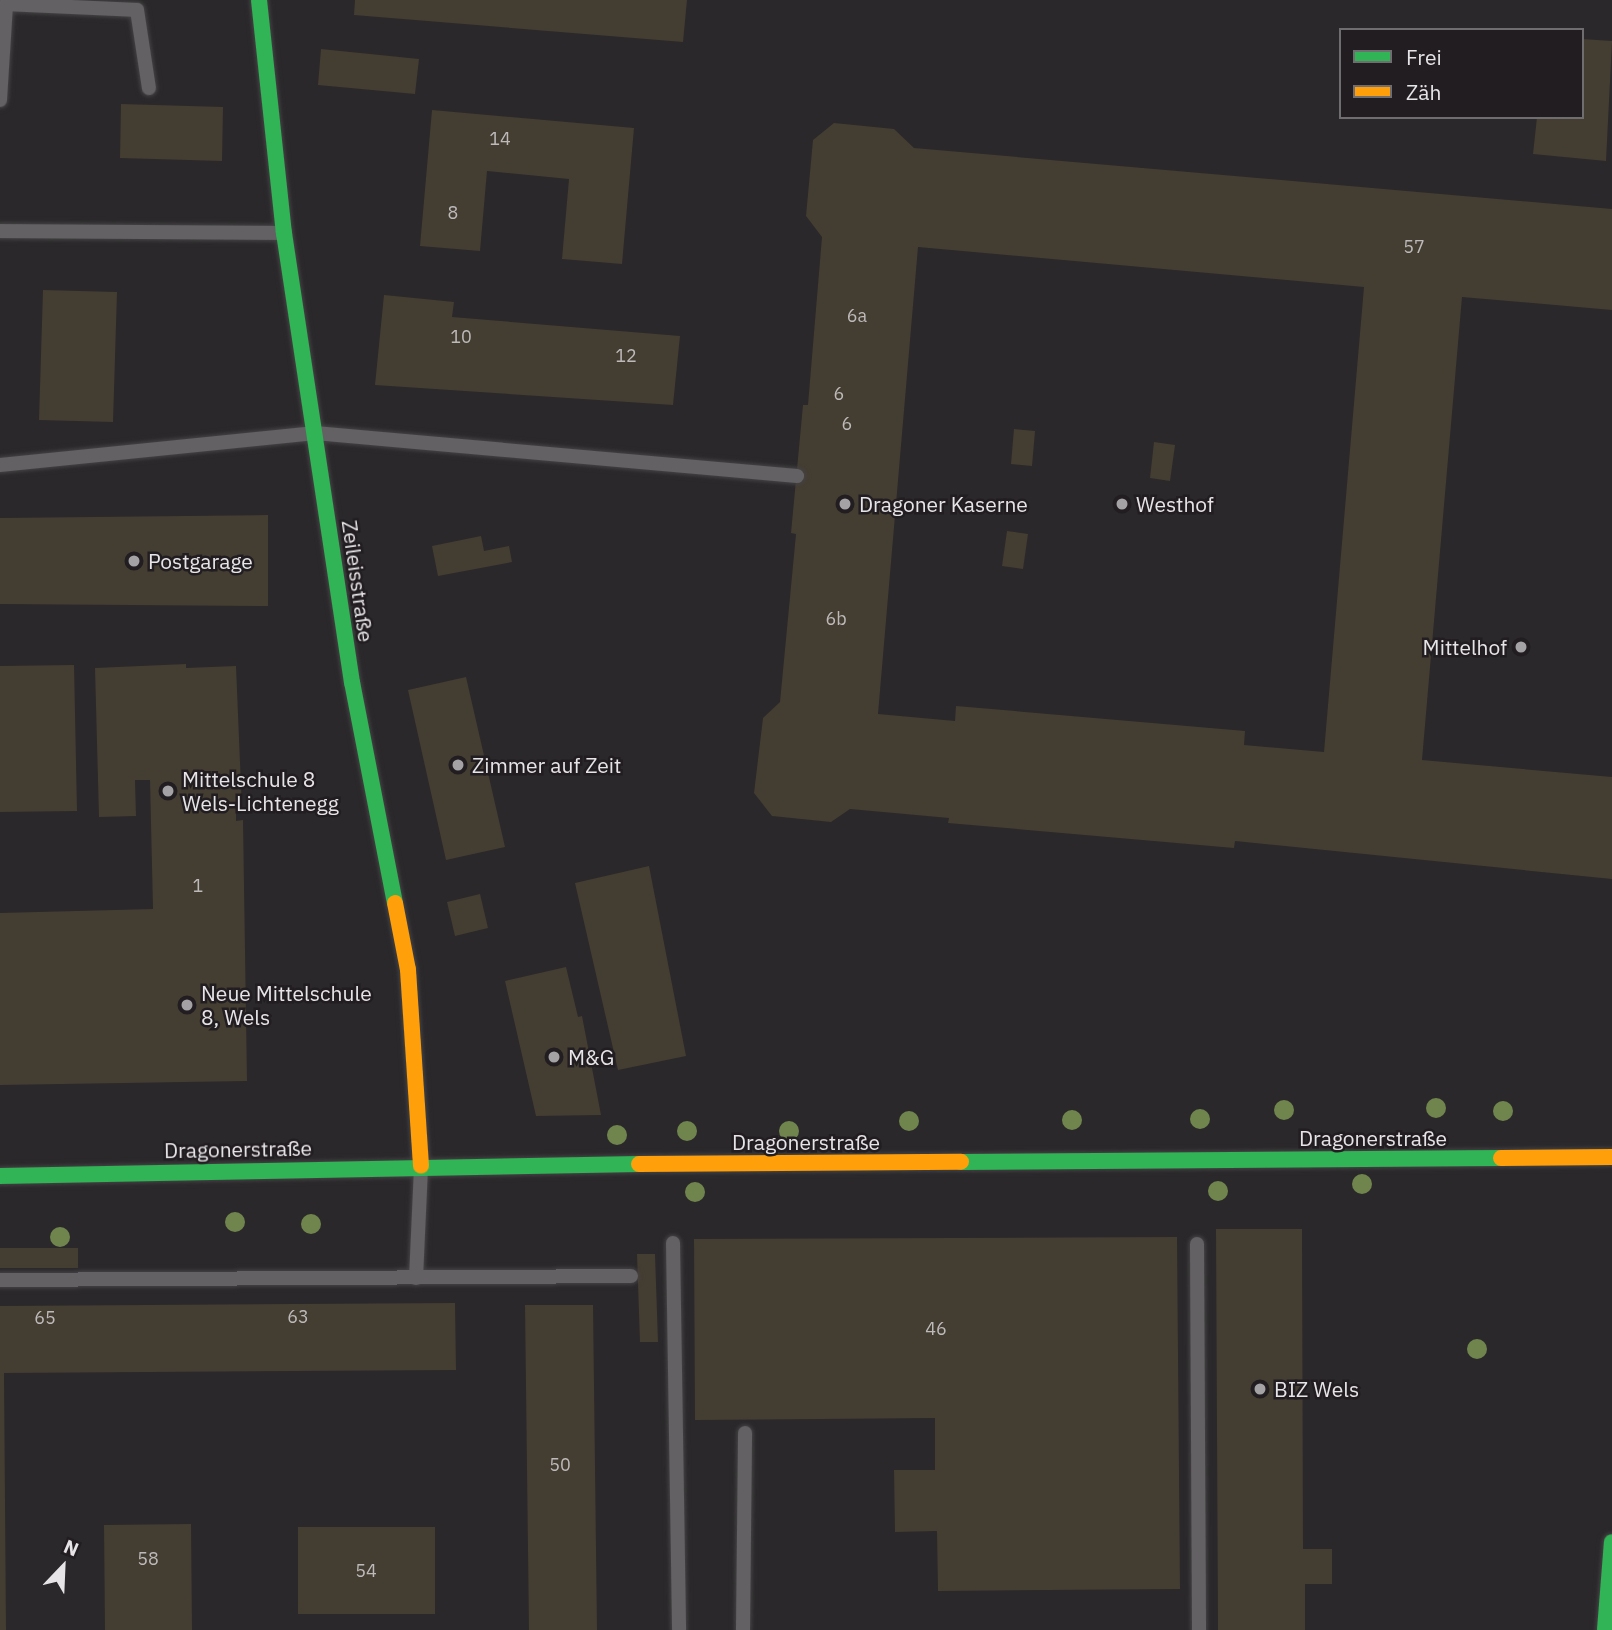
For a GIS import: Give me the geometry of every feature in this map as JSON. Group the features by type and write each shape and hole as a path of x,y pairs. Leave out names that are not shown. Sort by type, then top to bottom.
{"main road":[{"name":"Zeileisstraße","path":"259,0 284,233 374,814 408,970 421,1166"},
{"name":"Dragonerstraße","path":"0,1176 421,1166 1612,1157"},
{"path":"1605,1630 1612,1542"}],"lane":[{"path":"0,100 6,4 137,10 149,88"},
{"path":"0,231 284,233"},
{"path":"0,465 315,433 796,476"},
{"path":"416,1278 421,1166"},
{"path":"673,1243 679,1630"},
{"path":"1197,1244 1199,1630"},
{"path":"0,1280 631,1276"},
{"path":"743,1630 745,1433"}],"building":[{"path":"355,0 687,0 683,42 354,15"},
{"path":"1584,39 1612,41 1606,161 1533,154 1537,119 1584,119"},
{"path":"321,49 419,59 415,94 318,85"},
{"path":"121,104 223,107 222,161 120,158"},
{"path":"432,110 634,128 622,264 562,259 569,179 487,171 480,251 420,246"},
{"name":"Dragoner Kaserne","path":"834,123 894,129 914,148 1612,209 1612,310 1462,297 1422,760 1612,777 1612,879 1235,841 1234,848 948,823 949,818 850,809 831,822 772,816 754,793 763,718 780,702 796,534 791,533 803,405 808,405 822,237 806,216 813,140","holes":["918,247 1364,287 1324,752 1244,745 1245,731 956,706 955,721 878,714"]},
{"path":"43,290 117,292 113,422 39,420"},
{"path":"384,295 454,302 452,317 680,336 673,405 375,385"},
{"path":"1014,429 1035,431 1032,466 1011,464"},
{"path":"1154,442 1175,445 1170,481 1150,478"},
{"name":"Postgarage","path":"268,515 268,606 0,604 0,518"},
{"path":"1007,531 1028,534 1023,569 1002,566"},
{"path":"481,536 484,551 509,546 512,562 438,576 432,546"},
{"path":"186,664 186,668 236,666 242,810 236,811 236,821 243,820 247,1081 0,1085 0,913 153,909 150,780 135,780 136,816 99,817 95,668"},
{"path":"74,665 77,811 0,812 0,666"},
{"path":"466,677 505,847 446,860 408,690"},
{"path":"649,866 686,1056 618,1070 575,883"},
{"path":"480,894 488,928 455,936 447,902"},
{"path":"566,967 578,1017 582,1016 601,1115 536,1116 505,981"},
{"name":"BIZ Wels","path":"1216,1229 1302,1229 1303,1549 1332,1549 1332,1584 1305,1584 1305,1630 1218,1630"},
{"path":"1177,1237 1180,1589 938,1591 937,1531 895,1532 894,1470 935,1470 935,1418 695,1420 694,1239"},
{"path":"0,1248 78,1248 78,1268 0,1268"},
{"path":"637,1254 655,1254 658,1342 640,1342"},
{"path":"455,1303 456,1370 4,1373 6,1630 0,1630 0,1306"},
{"path":"525,1305 593,1305 597,1630 529,1630"},
{"path":"191,1524 192,1630 105,1630 104,1525"},
{"path":"298,1527 435,1527 435,1614 298,1614"}],"traffic: fast":[{"path":"259,0 284,233 352,682 395,903"},
{"path":"961,1162 1501,1158"},
{"path":"0,1176 639,1164"},
{"path":"1605,1630 1612,1542"}],"traffic: slow":[{"path":"395,903 408,970 421,1166"},
{"path":"1501,1158 1612,1157"},
{"path":"639,1164 961,1162"}],"place":[{"name":"Dragoner Kaserne","path":"845,504"},
{"name":"Westhof","path":"1122,504"},
{"name":"Postgarage","path":"134,561"},
{"name":"Mittelhof","path":"1521,647"},
{"name":"Zimmer auf Zeit","path":"458,765"},
{"name":"Mittelschule 8 Wels-Lichtenegg","path":"168,791"},
{"name":"Neue Mittelschule 8, Wels","path":"187,1005"},
{"name":"M&G","path":"554,1057"},
{"name":"BIZ Wels","path":"1260,1389"}]}
